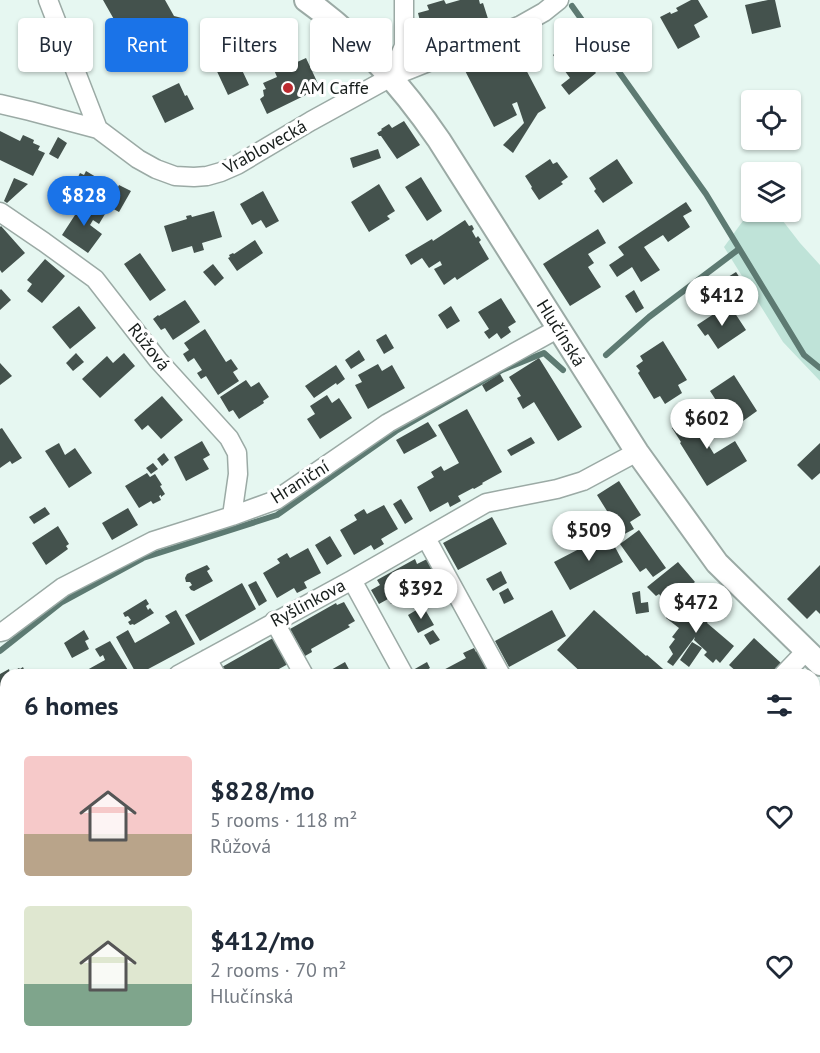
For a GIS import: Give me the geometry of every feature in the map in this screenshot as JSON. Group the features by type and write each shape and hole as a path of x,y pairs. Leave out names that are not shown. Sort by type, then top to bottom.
{"street":[{"path":"48,0 98,129"},
{"name":"Hlučínská","path":"306,0 330,17 363,47 418,109 637,452 717,563 813,658"},
{"path":"392,77 404,46 404,0"},
{"name":"Vrablovecká","path":"0,104 98,129 138,159 175,176 207,176 237,165 392,77 522,25 544,12 558,0"},
{"name":"Růžová","path":"0,212 95,279 158,360 229,438 237,453 238,474 232,516"},
{"name":"Hraniční","path":"0,632 4,632 63,587 153,541 276,500 388,423 559,328"},
{"name":"Ryšlinkova","path":"212,667 274,621 352,580 486,503 557,489 582,481 637,452"},
{"path":"426,538 498,669"},
{"path":"352,580 401,669"},
{"path":"274,621 301,669"},
{"path":"794,669 813,658"}],"green space":[{"path":"742,222 784,222 820,265 820,381 783,342 724,247"}],"building":[{"path":"103,0 165,0 174,16 182,18 113,18"},
{"path":"444,0 446,4 460,0 479,0 480,4 483,3 488,18 419,18 418,13 429,10 427,5"},
{"path":"691,0 698,0 708,17 694,25 700,37 678,49 660,17 678,11 676,8"},
{"path":"775,0 781,27 752,34 745,5"},
{"path":"306,58 310,72 313,72 320,88 267,114 260,99 264,96 263,90 266,89 263,83 277,77 275,72 298,72 298,62"},
{"path":"217,72 243,72 249,85 228,95"},
{"path":"466,72 527,72 546,108 538,113 513,153 503,145 524,123 517,102 512,104 517,115 494,127"},
{"path":"566,72 596,73 569,95 561,85 570,78"},
{"path":"179,83 194,109 165,123 152,96"},
{"path":"404,121 420,145 397,159 377,133 389,124 392,128"},
{"path":"0,131 20,141 23,135 40,146 38,150 45,153 33,176 0,160"},
{"path":"58,137 67,143 58,159 49,154"},
{"path":"378,149 381,158 353,168 350,158"},
{"path":"550,159 553,164 557,162 568,177 561,182 563,184 539,200 525,176"},
{"path":"617,159 633,183 603,203 594,191 596,189 589,178"},
{"path":"86,171 111,186 99,205 69,187 75,176 78,177 80,173 84,175"},
{"path":"421,177 442,211 427,221 405,187"},
{"path":"14,178 28,184 7,203 4,201"},
{"path":"379,184 395,211 387,216 390,219 369,232 351,202"},
{"path":"119,185 131,191 119,212 108,206"},
{"path":"263,191 279,221 266,228 261,220 252,225 240,204"},
{"path":"82,201 105,214 99,224 93,220 90,225 102,234 88,253 62,235"},
{"path":"686,202 692,211 683,216 690,227 668,242 663,235 644,247 660,270 641,282 632,267 617,277 609,265 624,255 618,247"},
{"path":"214,211 222,237 202,243 204,250 194,253 192,246 172,252 164,226 187,219 186,216 191,215 192,217"},
{"path":"465,220 469,226 472,225 474,229 472,231 476,238 478,236 481,240 479,242 489,259 457,280 455,277 444,285 434,269 442,265 440,261 429,268 422,258 411,265 405,255 432,239 433,241"},
{"path":"1,226 25,253 2,273 0,270"},
{"path":"598,229 606,243 588,254 594,263 588,267 601,287 570,306 543,264"},
{"path":"255,240 263,253 237,271 228,258 229,255"},
{"path":"140,253 166,290 150,301 124,264"},
{"path":"45,259 65,276 42,303 27,291 32,284 27,280"},
{"path":"213,264 224,278 215,286 203,272"},
{"path":"736,272 744,284 728,295 720,282"},
{"path":"0,290 11,300 0,310"},
{"path":"634,290 644,308 636,313 625,296"},
{"path":"501,298 516,322 508,327 511,332 501,339 497,333 489,339 484,332 489,329 478,312"},
{"path":"185,300 200,322 173,340 165,328 161,330 153,319"},
{"path":"729,304 746,330 718,349 708,334 705,336 697,325"},
{"path":"79,306 96,328 70,349 52,327"},
{"path":"451,306 460,321 447,329 438,315"},
{"path":"205,329 226,362 231,359 238,369 233,372 239,381 218,395 206,376 201,379 197,373 202,370 194,358 188,362 183,354 189,350 184,343"},
{"path":"386,334 394,348 384,354 376,340"},
{"path":"663,341 687,380 678,385 682,393 665,404 660,396 654,399 636,366 643,361 640,356"},
{"path":"359,350 365,360 351,369 345,360"},
{"path":"76,353 84,362 73,371 66,363"},
{"path":"124,353 135,366 100,398 82,379 107,356 113,363"},
{"path":"539,358 582,427 558,441 534,402 523,409 517,398 521,396 509,377"},
{"path":"0,363 12,376 0,385"},
{"path":"378,364 382,371 392,365 405,388 368,409 355,385 362,382 358,375"},
{"path":"336,365 345,379 314,398 305,386"},
{"path":"500,374 504,381 486,392 482,385"},
{"path":"734,375 757,411 736,426 710,391"},
{"path":"246,380 251,387 259,382 269,397 263,401 264,403 239,419 233,410 229,412 220,397"},
{"path":"327,395 332,403 339,398 352,418 320,439 307,419 315,414 310,406"},
{"path":"162,396 183,420 161,439 148,425 142,430 134,420"},
{"path":"467,409 502,472 458,496 461,501 450,507 448,502 430,512 417,487 434,477 431,472 441,466 444,471 459,463 438,425"},
{"path":"707,413 716,428 703,436 714,454 735,441 747,461 707,486 672,428 691,417 693,421"},
{"path":"428,422 437,436 404,454 396,440"},
{"path":"2,428 22,458 12,464 10,461 0,468 0,429"},
{"path":"531,437 535,443 511,456 507,450"},
{"path":"202,441 210,455 203,459 209,469 186,481 174,457"},
{"path":"59,443 65,455 75,448 92,473 69,488 45,451"},
{"path":"820,443 820,473 812,480 797,465"},
{"path":"164,453 169,460 162,466 157,459"},
{"path":"153,463 158,469 151,474 146,468"},
{"path":"147,473 150,477 155,474 165,494 159,496 161,500 153,504 151,501 139,508 125,486"},
{"path":"619,481 641,515 630,522 634,529 615,539 605,523 612,519 597,495"},
{"path":"401,499 413,519 405,524 393,504"},
{"path":"384,505 398,529 381,539 384,544 374,550 371,545 354,555 340,530 357,520 354,515 364,509 367,514"},
{"path":"45,507 50,514 34,524 29,517"},
{"path":"128,508 138,525 112,540 102,523"},
{"path":"492,517 507,544 458,570 443,543"},
{"path":"571,520 577,532 565,534 561,525"},
{"path":"58,526 69,544 66,546 68,549 46,565 32,543"},
{"path":"639,530 666,568 653,577 646,568 640,572 620,544"},
{"path":"608,534 623,562 570,590 554,562"},
{"path":"330,536 342,556 327,565 315,545"},
{"path":"308,548 321,573 304,582 307,588 297,593 294,588 277,598 263,573 280,563 277,559 287,553 290,558"},
{"path":"415,559 417,564 427,559 434,574 425,579 428,583 391,604 388,599 379,604 371,590 380,585 377,580"},
{"path":"678,562 695,582 667,603 659,594 656,596 647,587"},
{"path":"207,565 210,569 207,571 213,581 194,591 191,590 189,587 192,585 186,582 185,578 187,574"},
{"path":"820,565 820,614 816,610 807,619 787,599"},
{"path":"501,571 507,583 493,591 486,579"},
{"path":"256,581 267,601 259,606 248,585"},
{"path":"242,583 256,609 200,641 185,615"},
{"path":"508,588 514,599 504,604 499,593"},
{"path":"640,591 641,603 648,602 649,612 636,614 632,593"},
{"path":"146,599 149,604 146,606 148,610 150,608 154,613 130,625 128,622 131,620 123,613"},
{"path":"680,601 696,614 702,606 712,614 707,623 734,646 720,663 716,659 713,663 704,655 707,652 694,640 695,637 673,666 667,662 673,654 669,647 675,639 672,637 679,628 666,618"},
{"path":"344,602 355,621 348,625 350,627 311,649 312,652 305,656 290,629 336,603 337,605"},
{"path":"423,606 434,625 418,633 408,615"},
{"path":"176,610 195,644 148,669 134,669 116,637 128,630 135,643 170,623 165,616"},
{"path":"552,610 566,636 509,667 495,641"},
{"path":"594,610 663,669 578,669 557,650"},
{"path":"84,630 89,639 85,641 89,649 72,658 64,643"},
{"path":"433,630 440,640 430,645 424,635"},
{"path":"273,638 288,664 279,669 223,669 222,667"},
{"path":"754,638 781,663 775,669 734,669 729,665"},
{"path":"110,641 127,669 89,669 105,660 103,655 100,657 95,649"},
{"path":"692,642 702,648 689,667 680,660"},
{"path":"474,648 487,669 445,669 466,658 463,653"},
{"path":"345,662 349,669 333,669"},
{"path":"427,662 430,668 428,669 415,669"}],"waterway":[{"path":"572,6 706,194 804,355 820,368"},
{"path":"606,355 649,317 739,249"},
{"path":"0,651 62,602 143,558 277,515 396,431 502,370 544,353 563,370"}],"place":[{"name":"AM Caffe","path":"288,88"}]}
